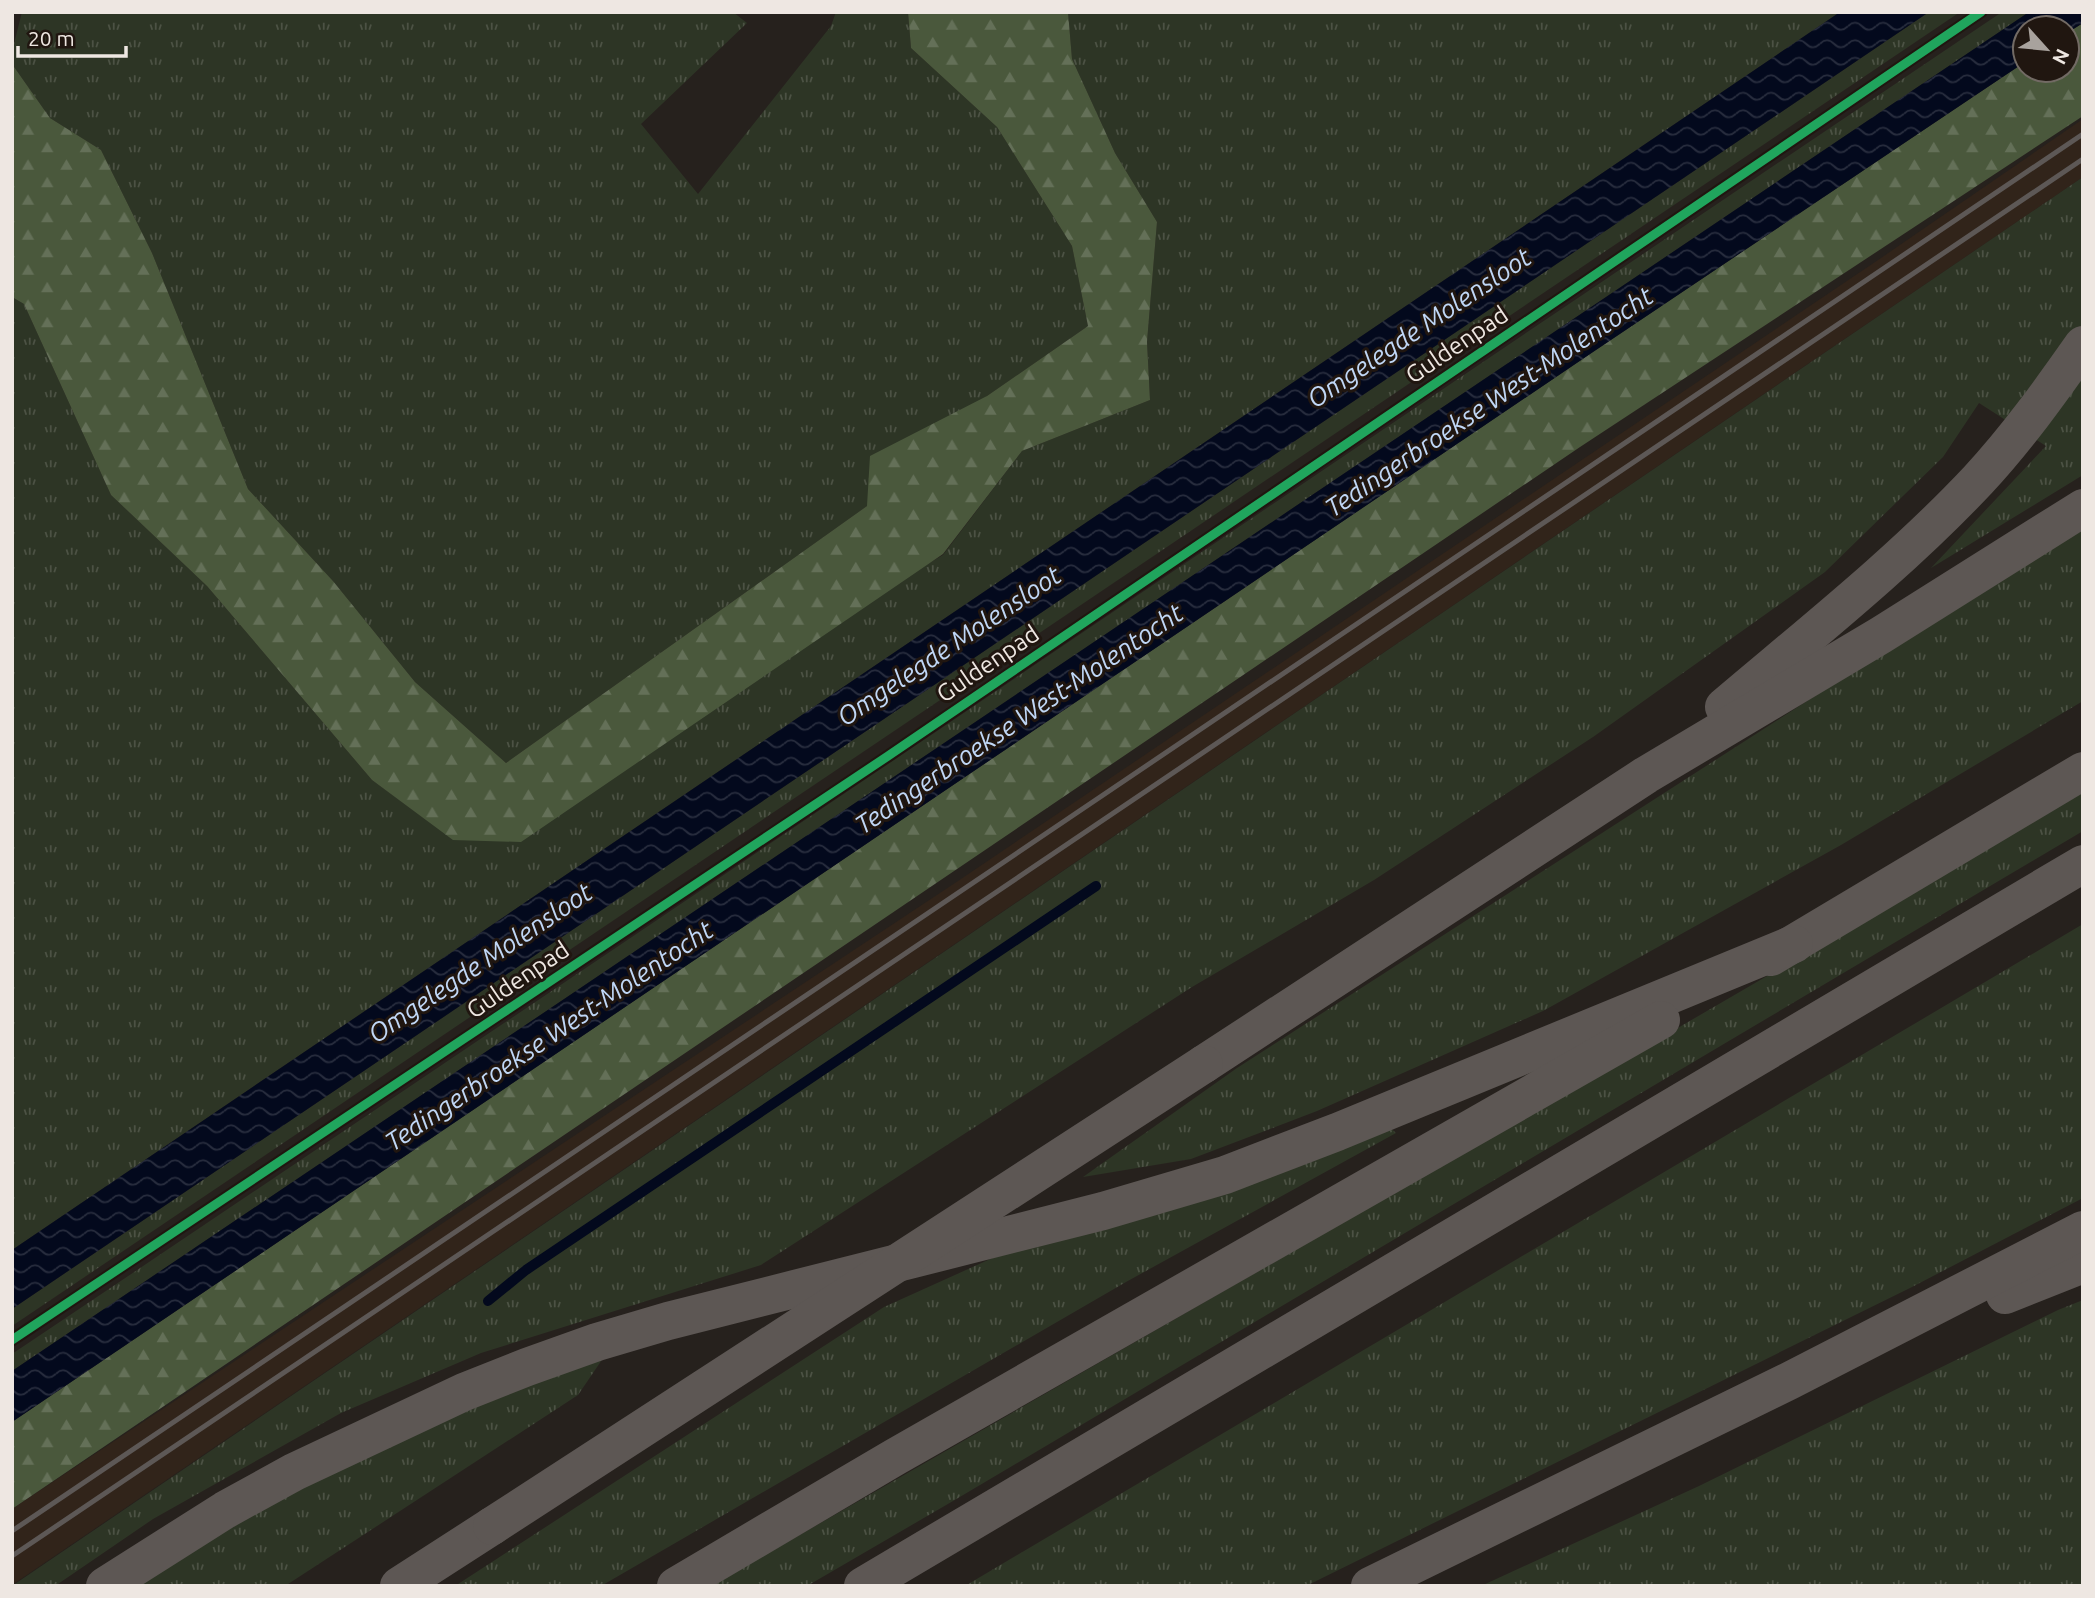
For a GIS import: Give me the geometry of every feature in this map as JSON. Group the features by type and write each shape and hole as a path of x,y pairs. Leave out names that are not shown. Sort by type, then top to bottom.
{"highway":[{"path":"1646,775 1936,523 2016,436 2083,345"},
{"path":"399,1586 1646,775 1881,635 2083,508"},
{"path":"676,1586 895,1457 1794,944 2083,771"},
{"path":"863,1586 2083,863"},
{"path":"105,1586 225,1510 294,1472 464,1392 527,1367 668,1321 1091,1214 1225,1175 1337,1132 1794,944"},
{"path":"1370,1586 1789,1381 2083,1230"},
{"path":"1789,1381 2083,1264"}],"shaded area":[{"path":"2083,119 2083,177 12,1585 12,1509 958,881"}],"green space":[{"path":"22,12 733,12 747,23 641,124 698,194 831,26 836,12 908,12 911,48 997,127 1072,246 1088,326 987,396 867,506 506,763 415,682 333,581 248,489 152,253 101,150 50,118 12,64 12,52"},
{"path":"908,12 1068,12 1072,59 1115,153 1157,222 1147,342 1150,400 1022,451 943,554 521,842 453,840 372,780 207,586 111,495 24,304 12,297 12,64 50,118 101,150 152,253 248,489 333,581 415,682 506,763 867,506 870,456 987,396 1088,326 1072,246 997,127 911,48"},
{"path":"1068,12 1840,12 12,1250 12,297 24,304 111,495 207,586 372,780 453,839 943,555 1022,451 1150,400 1147,342 1157,222 1115,153 1072,59"},
{"path":"1929,12 1960,12 12,1326 12,1309"},
{"path":"2002,12 2029,12 2011,14 2011,24 12,1371 12,1354"},
{"path":"2083,23 2083,116 1580,447 12,1509 12,1422 2011,71 2011,84 2081,84"},
{"path":"2083,177 2083,475 1931,568 2046,446 1979,403 1943,457 1825,572 1593,737 1374,880 1192,987 761,1265 481,1353 341,1413 153,1519 55,1586 12,1586"},
{"path":"2083,529 2083,701 1841,845 1543,1011 1317,1111 1191,1159 1083,1177 1237,1068 1922,627"},
{"path":"2083,792 2083,831 807,1586 711,1586 1415,1181"},
{"path":"2083,924 2083,1198 1912,1287 1306,1586 965,1586"},
{"path":"1385,1123 1396,1133 1126,1282 601,1586 455,1586 884,1307 1079,1219"},
{"path":"2083,1300 2083,1586 1481,1586 1699,1486"},
{"path":"610,1348 578,1395 285,1586 135,1586 163,1567 323,1475"}],"water":[{"name":"Omgelegde Molensloot","path":"1840,12 1929,12 12,1309 12,1250"},
{"path":"2083,12 2083,23 2081,24 2081,14 2026,14"},
{"name":"Tedingerbroekse West-Molentocht","path":"2011,24 2011,71 12,1422 12,1371"}],"waterway":[{"path":"488,1301 526,1270 1096,886"}],"railway":[{"path":"12,1531 2083,134"},
{"path":"12,1556 2083,159"}],"cycle path":[{"name":"Guldenpad","path":"12,1340 888,756 1981,12"}]}
